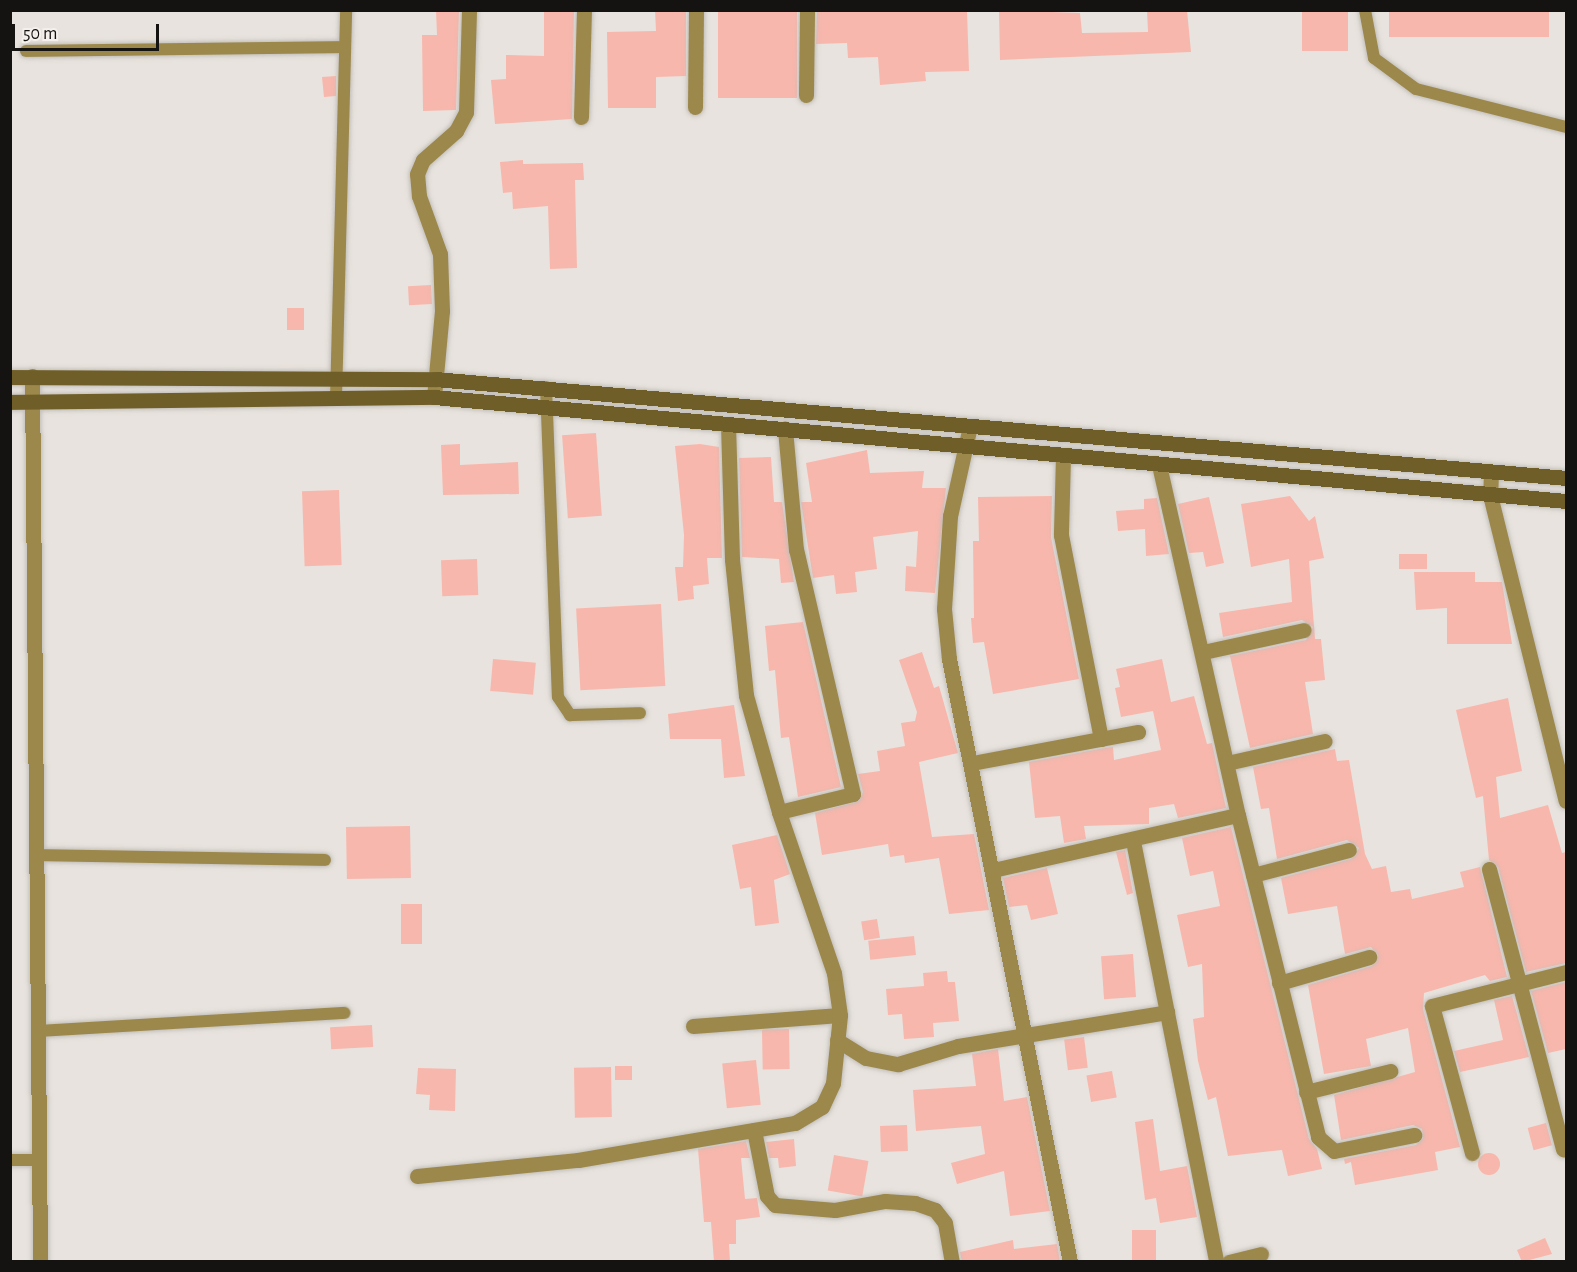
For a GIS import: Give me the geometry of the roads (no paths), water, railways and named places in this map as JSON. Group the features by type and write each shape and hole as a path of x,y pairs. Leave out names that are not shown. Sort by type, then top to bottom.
{"street":[{"path":"434,397 442,311 440,254 419,196 417,174 423,160 456,131 466,112 469,10"},
{"path":"581,117 584,10"},
{"path":"695,106 696,10"},
{"path":"806,95 807,10"},
{"path":"32,376 40,1031 40,1262"},
{"path":"10,377 435,378 1566,478"},
{"path":"10,402 434,397 545,405 966,447 1566,501"},
{"path":"417,1176 578,1160 795,1123 822,1107 833,1083 840,1015 834,973 779,812 746,695 732,559 728,424"},
{"path":"970,426 950,516 944,609 1070,1262"},
{"path":"779,812 853,794 796,550 785,428"},
{"path":"1063,456 1060,535 1101,739"},
{"path":"1159,465 1238,815 1306,1092 1325,1148 1334,1151 1414,1135"},
{"path":"1491,472 1491,495 1566,801"},
{"path":"1203,652 1304,630"},
{"path":"972,763 1138,732"},
{"path":"1227,763 1325,741"},
{"path":"993,870 1133,841 1238,815"},
{"path":"1133,841 1216,1262"},
{"path":"1253,875 1349,850"},
{"path":"1489,869 1522,983 1563,1149"},
{"path":"1279,983 1369,957"},
{"path":"1472,1153 1432,1006 1566,972"},
{"path":"837,1040 866,1058 898,1064 958,1046 1167,1012"},
{"path":"693,1026 840,1015"},
{"path":"1306,1092 1390,1071"},
{"path":"754,1130 764,1188 775,1205 835,1210 885,1201 915,1203 935,1210 945,1223 952,1262"},
{"path":"1229,1262 1261,1254"}],"lane":[{"path":"336,398 346,10"},
{"path":"1365,10 1374,58 1416,89 1566,128"},
{"path":"26,51 345,48"},
{"path":"546,387 558,697 570,715 640,713"},
{"path":"38,855 325,860"},
{"path":"40,1031 344,1013"},
{"path":"10,1160 40,1160"}]}
